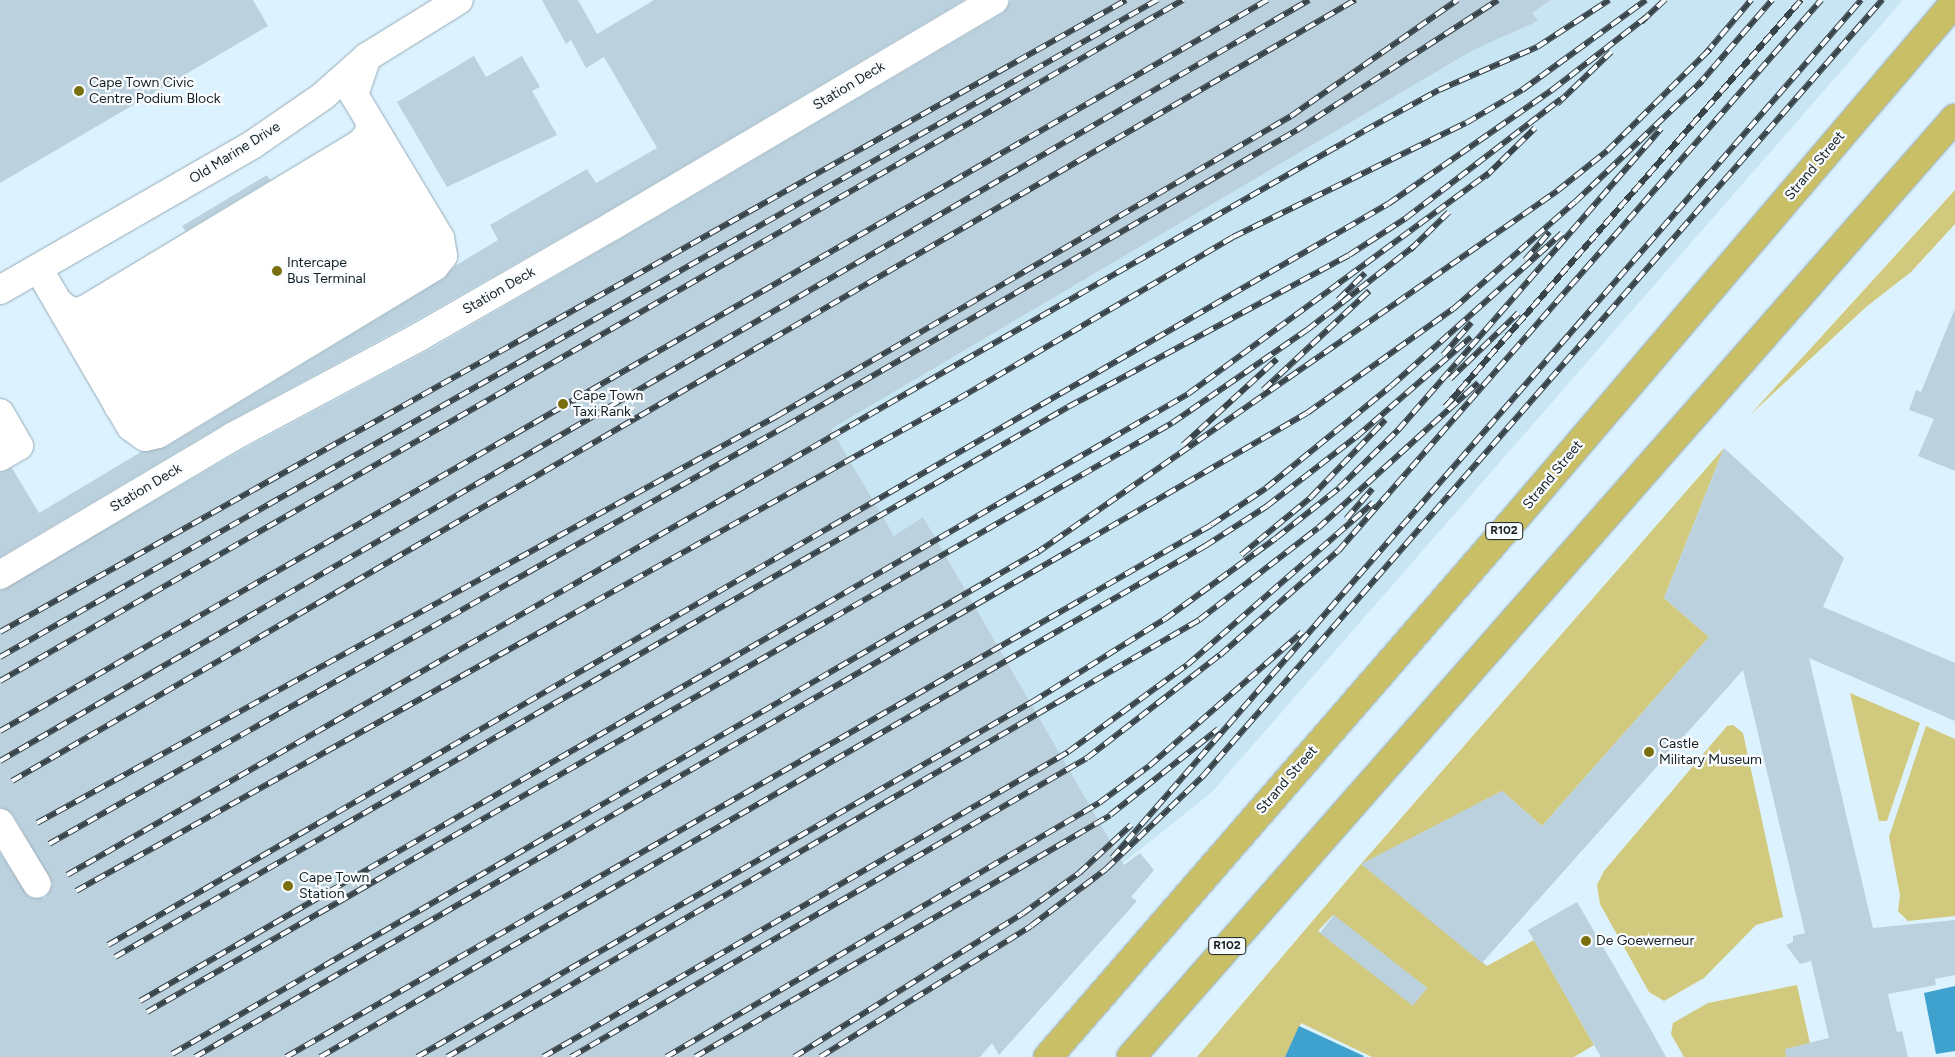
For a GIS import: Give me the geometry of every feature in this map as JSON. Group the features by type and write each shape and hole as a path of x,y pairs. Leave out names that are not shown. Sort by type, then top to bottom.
{"main road":[{"name":"Strand Street","path":"1048,1057 1519,514 1955,2"},
{"name":"R102","path":"1131,1057 1955,118"}],"street":[{"name":"Old Marine Drive","path":"0,290 252,145 323,96 366,57 459,0"},
{"name":"Station Deck","path":"0,575 232,437 421,336 614,225 995,0"},
{"path":"38,268 96,366 140,435 158,434 435,266 444,250 354,95 366,57"},
{"path":"59,303 73,313 86,309 361,143 369,133 398,169 419,209 410,225 134,392 121,396 96,366"},
{"path":"96,366 99,357 111,354 387,186 398,169"},
{"path":"0,413 19,446 0,457"},
{"path":"0,823 36,884"}],"shaded area":[{"path":"1036,0 1903,0 1212,792 1097,884 0,591 586,263"},
{"path":"1955,190 1955,224 1911,272 1866,307 1750,415"},
{"path":"1724,448 1664,598 1709,637 1542,826 1502,791 1362,864 1487,966 1534,940 1594,1045 1574,1057 1372,1057 1301,1023 1285,1057 1197,1057 1361,864","holes":["1333,915 1427,988 1413,1005 1318,931"]},
{"path":"1850,693 1920,723 1887,821 1879,821"},
{"path":"1733,725 1743,733 1783,917 1756,925 1704,978 1664,1001 1649,992 1600,904 1597,885 1604,871 1727,726"},
{"path":"1926,726 1955,739 1955,916 1908,921 1898,911 1900,895 1889,837"},
{"path":"1797,985 1813,1057 1684,1057 1671,1034 1673,1023 1708,1003"}],"water":[{"path":"1955,986 1955,1051 1936,1054 1924,993"},
{"path":"1299,1026 1364,1056 1285,1057"}],"building":[{"name":"Cape Town Civic Centre Podium Block","path":"0,0 253,0 268,26 0,183"},
{"path":"542,0 578,0 597,34 654,0 964,0 606,212 413,322 224,424 0,557 0,473 12,468 39,513 141,452 166,447 443,279 455,266 498,240 490,225 587,169 596,183 657,148 604,57 586,68 571,40 566,44"},
{"name":"Cape Town Station","path":"1011,0 1551,0 1532,13 1538,21 1473,50 831,429 894,536 923,517 1124,865 1140,853 1154,870 1131,897 1137,901 999,1055 992,1043 980,1057 0,1057 0,853 29,897 45,898 53,884 13,815 0,807 0,591 240,451 429,350 622,238 1003,13"},
{"path":"474,56 486,77 522,56 540,87 532,91 557,135 447,187 397,102"},
{"path":"267,175 270,180 185,231 182,226"},
{"path":"1954,311 1955,471 1918,456 1934,419 1909,410 1916,390 1921,392"},
{"path":"1724,448 1844,558 1823,607 1955,663 1955,721 1809,658 1873,928 1955,920 1955,975 1935,979 1936,985 1888,994 1897,1032 1902,1031 1908,1057 1786,1057 1785,1049 1829,1038 1811,961 1800,964 1786,945 1793,942 1793,936 1805,933 1743,670 1482,963 1361,864 1502,791 1542,826 1709,637 1664,598"},
{"path":"1577,902 1666,1057 1601,1057 1528,930"},
{"path":"1334,915 1427,988 1413,1006 1320,933"}],"railway":[{"path":"0,632 1126,0"},
{"path":"0,657 1157,0"},
{"path":"0,681 1183,0"},
{"path":"0,731 1267,0"},
{"path":"0,761 1309,0"},
{"path":"12,781 1355,0"},
{"path":"37,823 777,416 1291,116 1457,0"},
{"path":"49,844 786,426 1297,130 1498,0"},
{"path":"67,875 1364,131 1439,90 1537,47 1609,0"},
{"path":"76,891 958,399 1233,237 1466,123 1522,90 1646,0"},
{"path":"1641,22 1665,0"},
{"path":"1706,53 1751,0"},
{"path":"1698,85 1772,0"},
{"path":"1445,407 1801,0"},
{"path":"571,1057 1087,758 1220,655 1338,551 1821,0"},
{"path":"1112,858 1861,0"},
{"path":"820,1057 1031,926 1106,869 1202,777 1882,0"},
{"path":"108,945 1388,204 1552,90 1646,17"},
{"path":"1035,554 1557,191 1607,151 1710,49"},
{"path":"1557,104 1611,52"},
{"path":"195,1057 1307,413 1453,309 1575,202 1702,81"},
{"path":"115,957 1068,407 1349,255 1406,218 1561,99"},
{"path":"1485,177 1535,128"},
{"path":"417,1057 1032,702 1165,619 1276,538 1339,488 1398,430 1661,129"},
{"path":"140,1001 1188,394 1489,173"},
{"path":"1410,250 1449,212"},
{"path":"1525,260 1549,232"},
{"path":"286,1057 1211,525 1266,488 1391,386 1562,233"},
{"path":"147,1012 1172,423 1307,330 1414,246"},
{"path":"1338,300 1365,273"},
{"path":"1263,390 1369,291"},
{"path":"1450,379 1518,313"},
{"path":"1443,355 1471,323"},
{"path":"320,1057 1205,546 1267,506 1356,437 1471,337"},
{"path":"1183,445 1277,359"},
{"path":"447,1057 1199,620 1318,528 1478,383"},
{"path":"1241,555 1311,497 1385,420"},
{"path":"1346,519 1372,489"},
{"path":"543,1057 1068,752 1187,665 1373,503"},
{"path":"172,1054 1039,551"},
{"path":"666,1057 1099,803 1149,766 1302,632"},
{"path":"695,1057 1110,815 1218,729"},
{"path":"794,1057 1022,914 1079,873 1131,825"}],"place":[{"name":"Cape Town Civic Centre Podium Block","path":"79,91"},
{"name":"Intercape Bus Terminal","path":"277,271"},
{"name":"Cape Town Taxi Rank","path":"563,404"},
{"name":"Castle Military Museum","path":"1649,752"},
{"name":"Cape Town Station","path":"288,886"},
{"name":"De Goewerneur","path":"1586,941"}]}
